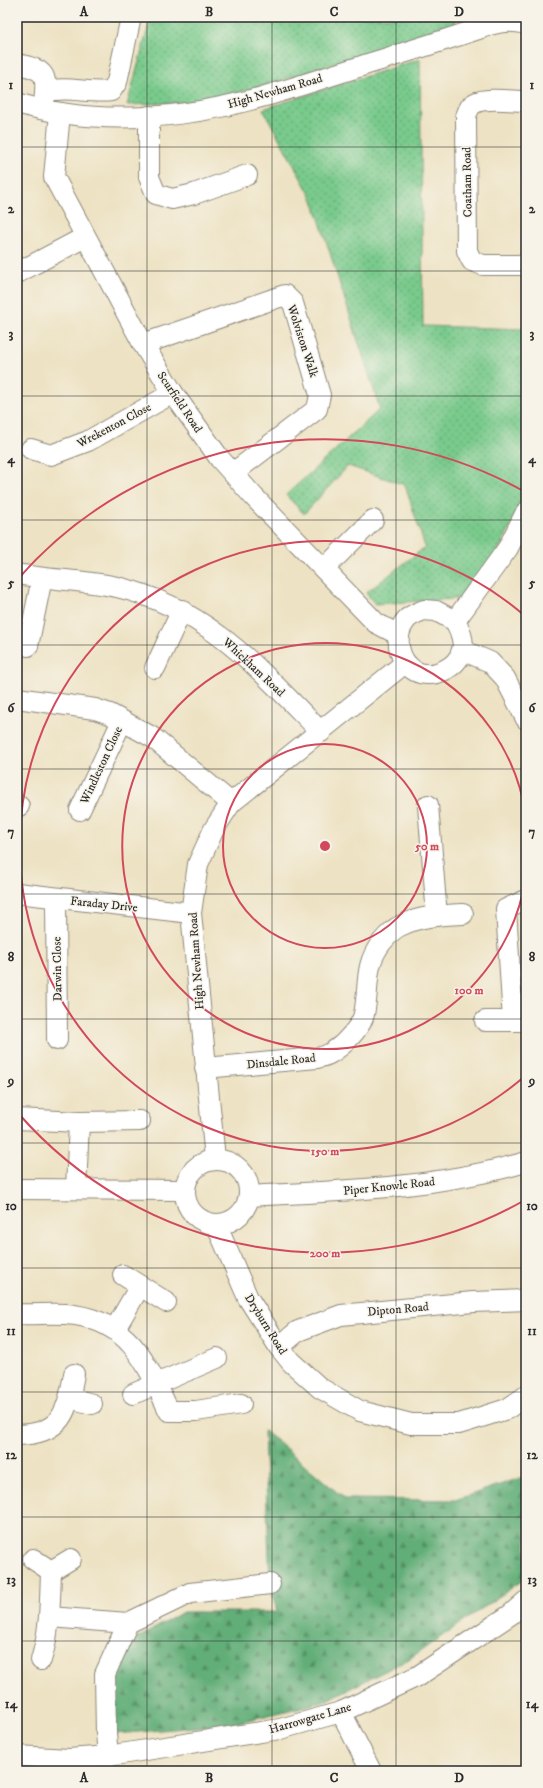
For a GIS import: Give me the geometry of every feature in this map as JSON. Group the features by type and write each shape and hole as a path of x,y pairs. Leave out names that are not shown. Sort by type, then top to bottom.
{"street":[{"path":"50,105 55,88 83,92 111,91 117,82 131,17"},
{"name":"High Newham Road","path":"17,103 50,105 103,117 149,116 201,111 264,96 494,24 504,22 518,22 526,24"},
{"path":"17,64 36,69 46,79 50,105"},
{"name":"Coatham Road","path":"526,101 483,101 474,103 469,108 466,116 467,251 472,261 483,265 526,265"},
{"name":"Scurfield Road","path":"50,105 54,177 84,237 143,344 173,393 206,441 254,497 376,623 399,635"},
{"path":"149,116 149,178 156,194 172,199 194,194 247,175"},
{"path":"17,273 84,237"},
{"name":"Wolviston Walk","path":"143,344 285,295 293,303 320,395 317,409 233,473"},
{"name":"Wrekenton Close","path":"31,448 51,456 88,441 173,393"},
{"path":"455,621 508,548 526,512"},
{"path":"324,569 372,520"},
{"name":"Whickham Road","path":"17,574 115,587 147,595 182,610 211,628 244,654 322,732"},
{"path":"28,646 42,578"},
{"path":"155,668 182,610"},
{"path":"424,610 436,611 455,621 463,640 462,650 453,664 442,672 430,674 416,672 406,663 398,643 399,635 406,620 424,610"},
{"path":"462,650 490,662 505,678 526,719"},
{"name":"High Newham Road","path":"215,1159 191,913 198,864 214,829 231,803 322,732 406,663"},
{"path":"17,698 95,709 110,714 152,736 231,803"},
{"name":"Windleston Close","path":"80,810 122,720"},
{"path":"427,804 437,916"},
{"name":"Faraday Drive","path":"17,893 191,913"},
{"name":"Darwin Close","path":"56,898 57,1040"},
{"path":"485,1021 520,1021 506,909 526,900"},
{"name":"Dinsdale Road","path":"205,1068 317,1058 330,1055 352,1035 364,1016 370,961 377,948 386,937 398,926 414,920 463,914"},
{"path":"17,1119 80,1122 140,1121"},
{"path":"76,1189 80,1122"},
{"path":"215,1159 231,1162 240,1169 246,1178 249,1196 246,1206 239,1216 227,1223 216,1224 205,1222 191,1213 186,1203 184,1190 186,1179 193,1169 204,1161 215,1159"},
{"name":"Piper Knowle Road","path":"249,1196 366,1190 443,1181 482,1174 526,1162"},
{"path":"17,1189 184,1190"},
{"name":"Dryburn Road","path":"216,1224 248,1298 279,1347 291,1362 320,1388 360,1411 411,1424 459,1424 507,1409 526,1396"},
{"path":"123,1275 166,1302"},
{"path":"115,1329 140,1286"},
{"name":"Dipton Road","path":"279,1347 298,1331 341,1314 473,1302 526,1300"},
{"path":"17,1314 75,1315 115,1329 147,1364 169,1411 196,1411 241,1404"},
{"path":"133,1394 217,1358"},
{"path":"17,1435 46,1431 56,1425 70,1398 74,1374"},
{"path":"70,1398 92,1404"},
{"path":"33,1559 51,1571"},
{"path":"51,1571 71,1559"},
{"path":"41,1660 45,1647 49,1617 51,1571"},
{"path":"49,1617 128,1623 190,1593 270,1584"},
{"name":"Harrowgate Lane","path":"17,1756 69,1759 108,1756 280,1729 341,1712 418,1676 510,1615 526,1601"},
{"path":"108,1756 105,1674 128,1623"},
{"path":"341,1712 370,1771"}],"green space":[{"path":"151,17 453,17 456,25 257,88 194,102 127,105"},
{"path":"420,59 423,326 526,329 526,497 496,555 467,598 375,604 366,593 425,547 405,485 348,466 304,514 286,495 380,409 313,200 263,109"},
{"path":"264,1430 345,1499 455,1500 526,1476 526,1578 409,1659 323,1702 232,1724 115,1734 114,1676 129,1643 183,1612 277,1612 270,1584"}]}
